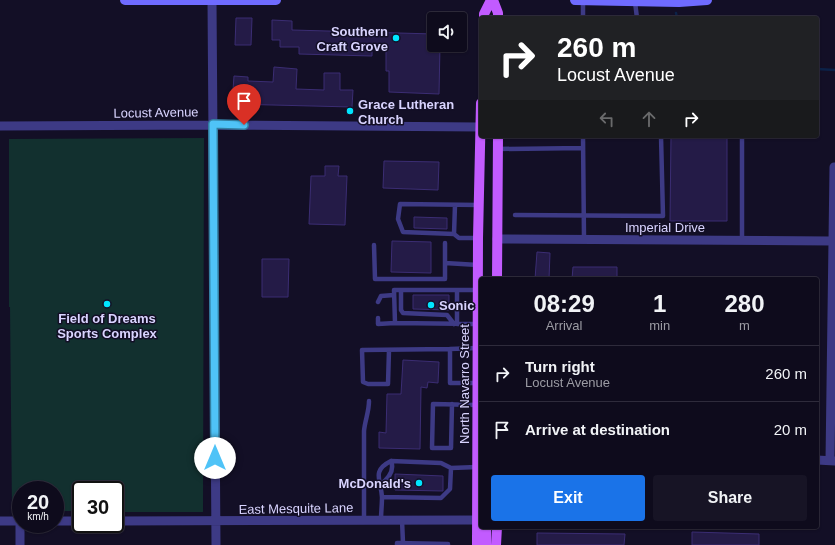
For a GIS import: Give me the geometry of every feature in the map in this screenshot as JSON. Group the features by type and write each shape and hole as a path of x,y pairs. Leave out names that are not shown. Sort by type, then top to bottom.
{"main road":[{"path":"125,0 276,0"},
{"path":"484,16 492,0"},
{"path":"492,0 498,16"},
{"path":"575,0 703,0"},
{"name":"North Navarro Street","path":"477,545 479,470 477,383 480,138"},
{"path":"497,277 498,138"},
{"path":"486,529 486,545"},
{"path":"496,545 497,529"}],"street":[{"path":"212,1 216,545"},
{"name":"Locust Avenue","path":"0,126 213,124 479,127"},
{"path":"819,460 832,461 834,167"},
{"name":"Imperial Drive","path":"497,239 833,241"},
{"name":"East Mesquite Lane","path":"124,521 477,520"},
{"path":"0,521 12,521"},
{"path":"20,533 20,545"}],"lane":[{"path":"582,0 583,16"},
{"path":"635,1 637,16"},
{"path":"583,138 584,239"},
{"path":"515,215 663,216 661,138"},
{"path":"742,138 742,240"},
{"path":"498,149 583,148"},
{"path":"478,238 459,238 454,234 403,232 398,219 400,204 479,205"},
{"path":"454,234 455,204"},
{"path":"374,245 375,279 445,279 445,243"},
{"path":"445,263 478,265"},
{"path":"395,323 394,290 478,290"},
{"path":"401,290 401,310 404,313 447,315 456,324"},
{"path":"456,324 457,290"},
{"path":"378,302 381,296 394,295"},
{"path":"378,318 378,324 478,324"},
{"path":"388,350 388,384 368,384 363,382 362,350 478,348"},
{"path":"450,349 450,383 477,383"},
{"path":"364,520 364,431 369,401"},
{"path":"452,404 451,448 432,448 433,404 452,404 477,405"},
{"path":"381,520 382,496 378,472 383,465 391,461 441,463 451,468 479,470"},
{"path":"380,485 391,474 393,466 391,461"},
{"path":"382,496 441,498 450,489 451,468"},
{"path":"402,520 400,544 448,545"}],"green space":[{"name":"Field of Dreams Sports Complex","path":"204,138 203,512 124,512 124,481 72,481 72,511 64,511 64,481 12,481 12,511 9,307 9,139"}],"building":[{"path":"236,18 252,18 251,45 235,45"},
{"path":"272,20 292,21 292,30 427,34 427,52 440,52 439,94 389,92 389,71 386,71 386,49 372,49 372,56 299,54 299,47 280,47 280,40 272,40"},
{"path":"274,67 297,69 296,89 324,90 324,73 340,73 340,90 353,90 352,107 232,104 234,76 248,77 248,81 273,82"},
{"path":"671,138 727,138 727,221 670,221"},
{"path":"384,161 439,162 438,190 383,188"},
{"path":"325,166 339,166 338,176 347,176 345,225 309,224 311,176 325,176"},
{"path":"414,217 447,218 447,229 414,228"},
{"path":"392,241 431,242 431,273 391,272"},
{"path":"537,252 550,253 549,277 535,277"},
{"path":"262,259 289,259 288,297 262,297"},
{"path":"573,267 617,267 617,277 572,277"},
{"name":"Sonic","path":"413,295 449,295 449,310 413,309"},
{"path":"403,360 439,362 438,383 428,382 427,388 421,387 420,449 379,448 379,432 386,433 387,394 401,394"},
{"name":"McDonald's","path":"395,474 443,476 443,491 395,490"},
{"path":"692,532 759,534 759,545 692,545"},
{"path":"537,533 625,534 624,545 537,545"}],"waterway":[{"path":"819,69 835,70"}],"place":[{"name":"Southern Craft Grove","path":"396,38"},
{"name":"Grace Lutheran Church","path":"350,111"},
{"name":"Field of Dreams Sports Complex","path":"107,304"},
{"name":"Sonic","path":"431,305"},
{"name":"McDonald's","path":"419,483"}],"route":[{"path":"215,458 213,124 244,125"}]}
